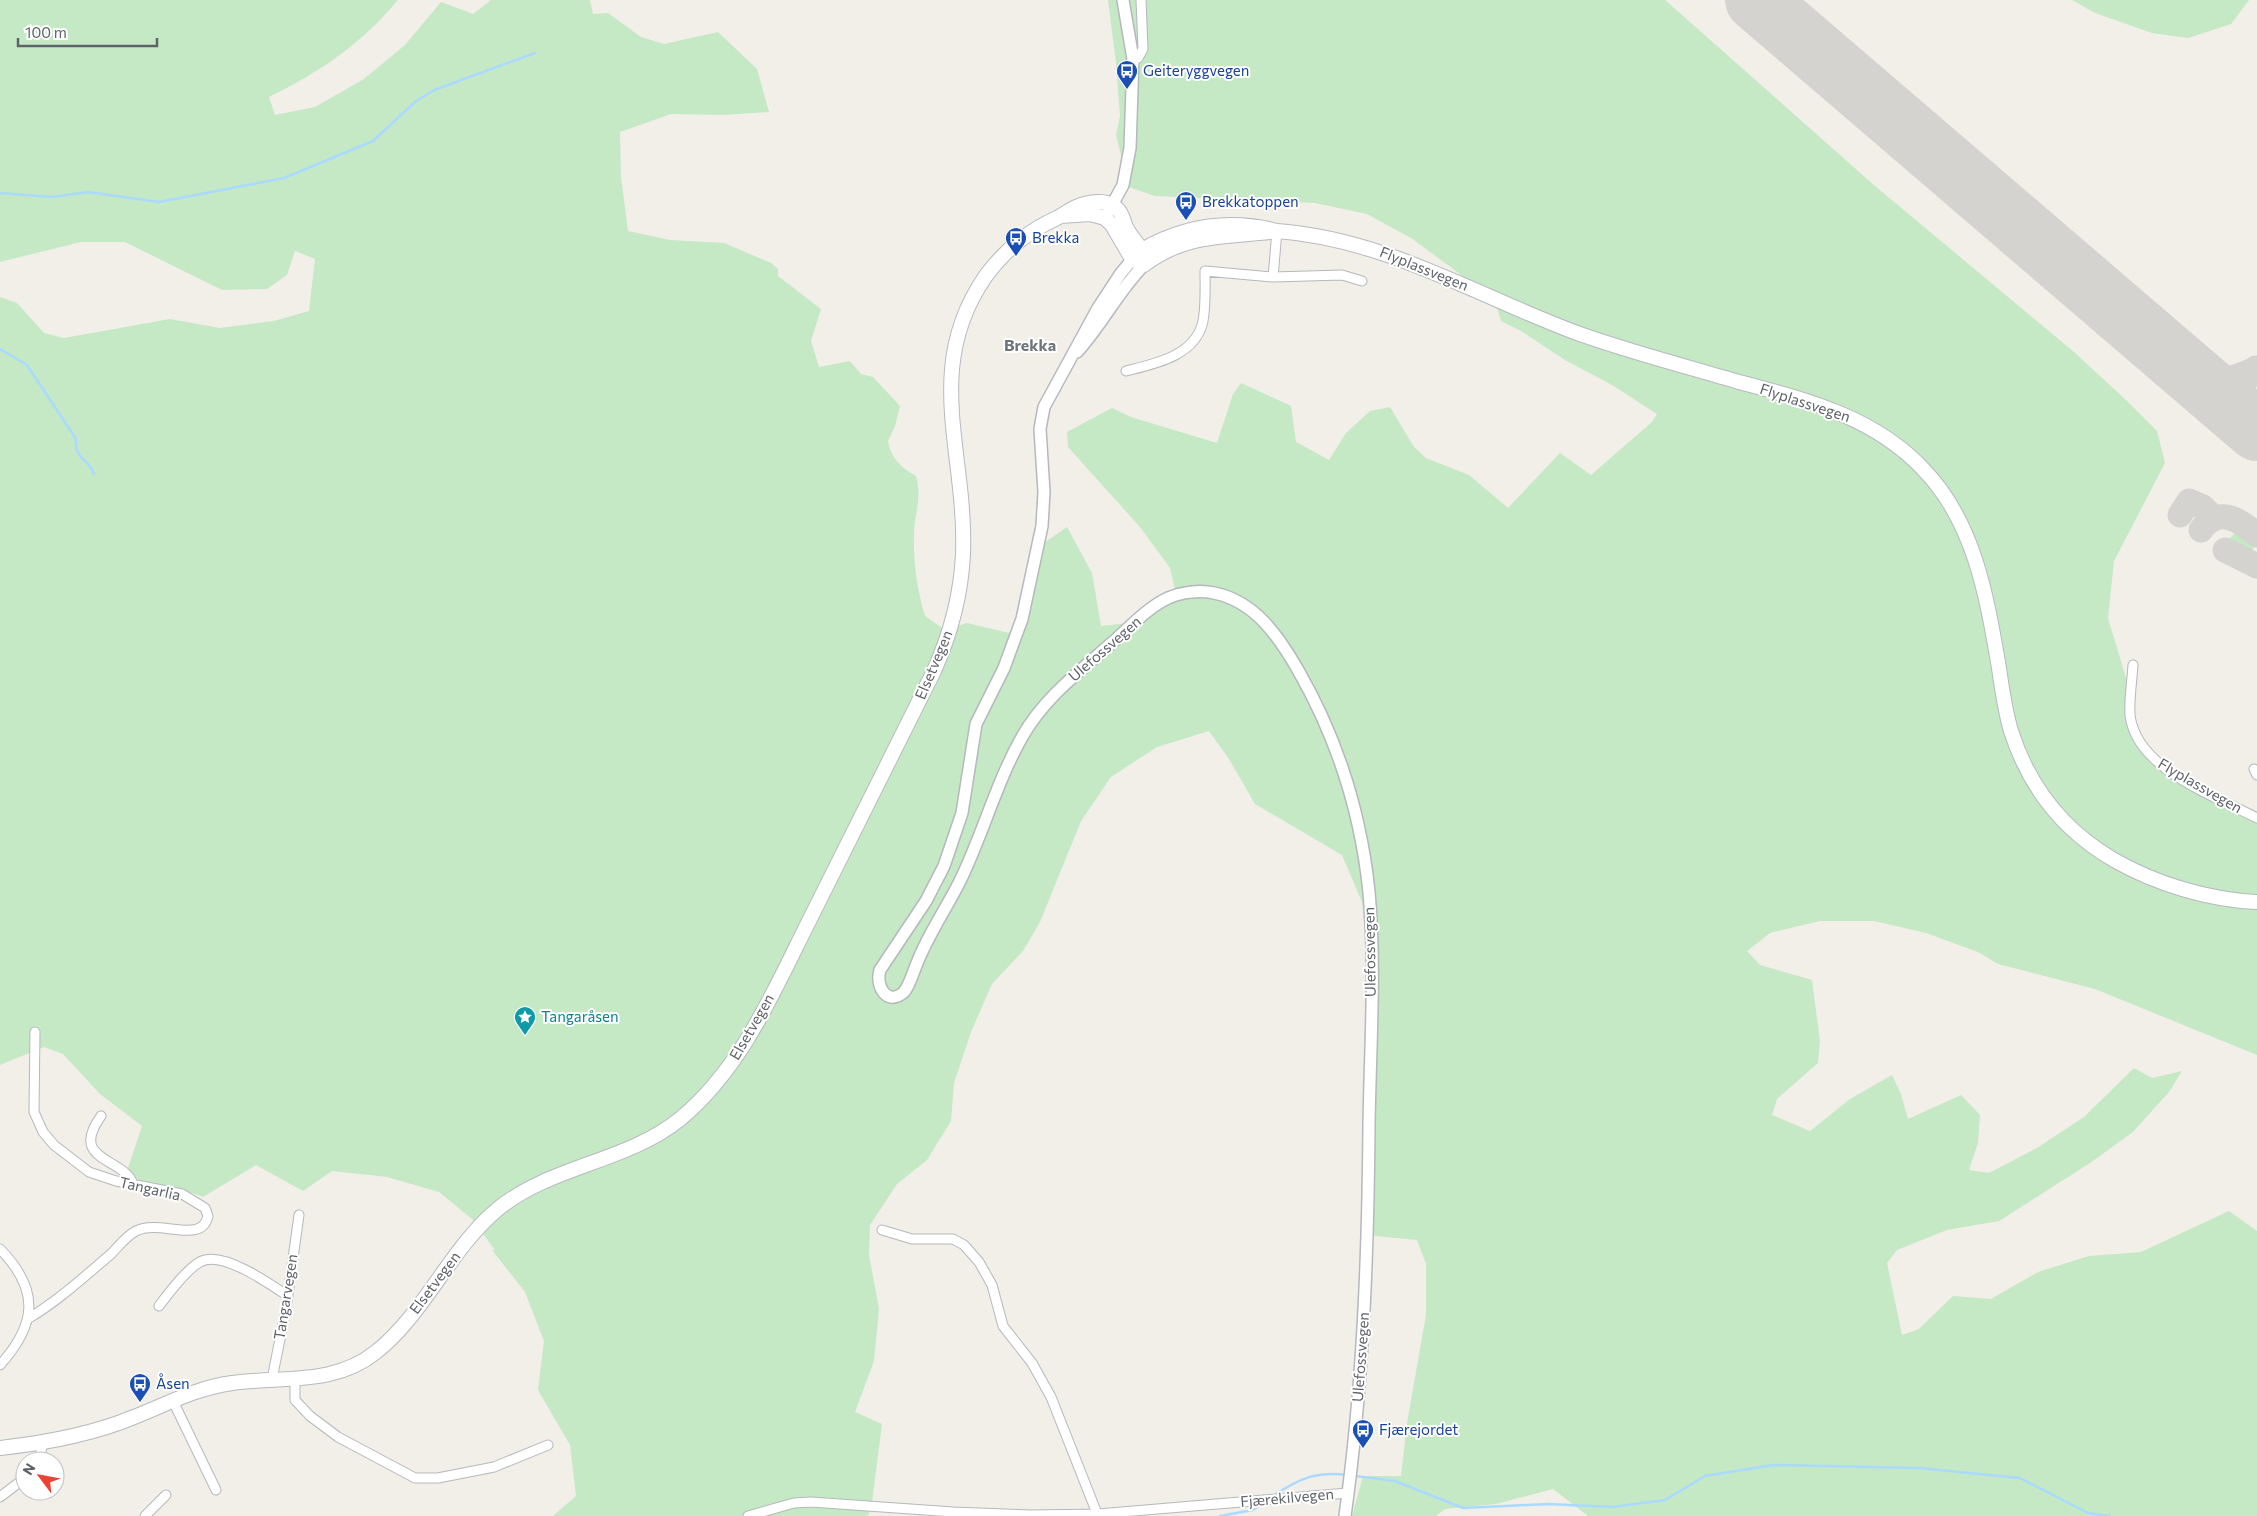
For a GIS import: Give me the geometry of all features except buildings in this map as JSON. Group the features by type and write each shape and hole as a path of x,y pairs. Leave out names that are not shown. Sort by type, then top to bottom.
{"main road":[{"name":"Elsetvegen","path":"0,1448 43,1442 111,1426 172,1399 222,1384 272,1379 295,1379 337,1374 350,1369 375,1353 411,1316 477,1229 498,1208 530,1189 633,1148 669,1128 713,1088 736,1057 769,1000 891,759 934,671 952,627 959,594 963,554 963,510 951,380 953,355 960,325 979,287 1008,250 1038,226 1073,208 1090,202 1113,206"},
{"path":"1113,206 1122,215 1139,258"},
{"name":"Elsetvegen","path":"1060,216 1090,214 1105,218"},
{"path":"1105,218 1139,258"},
{"name":"Flyplassvegen","path":"1139,258 1164,252 1192,240 1215,236 1277,230 1333,238 1389,254 1579,333 1662,360 1822,406 1850,416 1879,432 1907,453 1932,478 1962,526 1980,572 2010,728 2023,762 2055,812 2091,845 2125,866 2183,888 2227,899 2257,902"}],"street":[{"path":"1105,218 1123,185 1127,165 1133,93 1133,59 1122,0"},
{"path":"1133,59 1138,58 1143,49 1141,0"},
{"path":"1273,277 1277,230"},
{"name":"Ulefossvegen","path":"1139,258 1098,308 1051,392 1041,417 1040,446 1044,492 1042,526 1030,589 1012,650 976,724 970,749 966,790 958,827 935,885 880,970 877,983 880,989 889,996 898,995 906,989 922,951 963,874 1002,777 1021,739 1037,715 1060,688 1165,599 1196,592 1214,593 1235,600 1264,622 1282,644 1305,683 1338,757 1354,810 1369,896 1371,974 1365,1295 1345,1516"},
{"path":"1126,371 1173,356 1192,341 1202,323 1205,271 1273,277 1342,275 1362,280"},
{"name":"Flyplassvegen","path":"2133,665 2130,716 2135,734 2144,750 2156,762 2181,778 2257,818"},
{"name":"Tangarlia","path":"29,1318 66,1291 138,1230 155,1226 197,1230 207,1222 207,1212 204,1208 182,1194 116,1181 89,1172 64,1155 43,1132 34,1112 32,1100 35,1032"},
{"path":"101,1116 92,1130 92,1144 100,1157 128,1174 133,1184"},
{"name":"Tangarvegen","path":"272,1379 288,1296 299,1215"},
{"path":"882,1230 912,1239 953,1239 964,1245 979,1262 992,1285 1003,1326 1032,1362 1051,1398 1098,1515"},
{"path":"0,1249 21,1276 29,1302 29,1318 17,1344 0,1365"},
{"path":"159,1306 184,1276 199,1262 207,1259 240,1267 288,1296"},
{"path":"295,1379 295,1400 310,1416 338,1437 415,1478 438,1478 494,1466 548,1445"},
{"path":"172,1399 216,1490"},
{"path":"41,1451 43,1442"},
{"path":"0,1497 15,1486"},
{"name":"Fjærekilvegen","path":"748,1516 794,1503 811,1502 953,1512 1098,1515 1348,1493"},
{"path":"145,1516 166,1494"}],"green space":[{"path":"0,0 398,0 384,16 339,56 269,97 275,115 315,107 364,79 405,45 441,2 473,14 491,0 590,0 593,14 608,13 641,37 664,44 718,32 757,69 769,112 724,115 671,114 620,132 621,177 628,231 670,240 724,243 771,263 778,269 778,276 821,309 811,341 819,367 850,361 861,374 873,377 900,406 895,426 888,441 894,458 901,466 916,476 918,484 914,554 918,586 925,616 945,630 967,623 1009,633 1024,611 1041,545 1067,527 1092,573 1101,626 1130,623 1176,594 1170,568 1140,527 1068,447 1067,432 1112,408 1131,417 1217,443 1233,394 1241,383 1291,406 1296,442 1329,460 1346,433 1370,411 1390,407 1414,447 1426,458 1469,475 1508,508 1560,453 1591,475 1652,422 1657,414 1612,385 1565,360 1521,331 1501,321 1496,305 1456,271 1411,238 1367,214 1315,203 1155,196 1129,187 1116,135 1120,116 1108,0 1665,0 1875,186 2074,352 2157,431 2165,463 2114,561 2108,618 2129,688 2126,715 2138,748 2170,775 2257,819 2257,1055 2095,989 1998,964 1978,952 1926,933 1874,921 1820,921 1770,933 1747,951 1760,965 1812,980 1820,1041 1818,1063 1777,1099 1772,1115 1810,1131 1850,1099 1892,1075 1901,1094 1908,1119 1961,1095 1980,1115 1978,1143 1969,1170 1989,1173 2037,1148 2084,1117 2134,1068 2152,1078 2182,1071 2169,1092 2133,1132 2090,1163 1999,1221 1947,1230 1897,1250 1887,1263 1902,1335 1919,1329 1953,1296 1991,1299 2038,1272 2089,1256 2141,1252 2229,1211 2257,1231 2257,1516 1588,1516 1553,1489 1496,1504 1445,1509 1436,1516 1352,1516 1363,1476 1401,1476 1407,1423 1426,1315 1426,1264 1417,1240 1375,1236 1362,1222 1367,955 1362,902 1342,855 1255,804 1229,759 1209,731 1157,747 1111,777 1081,821 1040,922 1023,951 992,984 971,1032 954,1083 951,1121 927,1160 897,1184 870,1225 869,1255 879,1309 874,1361 855,1412 882,1424 871,1510 867,1516 553,1516 576,1496 570,1445 538,1390 544,1341 525,1292 492,1250 495,1250 472,1219 439,1192 387,1177 332,1171 303,1191 256,1165 203,1197 181,1189 139,1181 128,1168 142,1126 100,1094 63,1054 44,1047 0,1065 0,297 17,303 44,333 64,338 170,319 220,328 274,321 309,311 315,259 295,251 287,275 267,289 222,290 125,242 81,242 0,262"},
{"path":"2072,0 2249,0 2231,24 2188,38 2152,33 2095,13"},
{"path":"2236,532 2255,543 2252,552 2228,540"}],"waterway":[{"path":"0,193 52,197 88,192 159,202 284,178 373,141 415,102 434,90 535,53"},
{"path":"0,349 27,365 76,439 79,455 89,465 94,474"},
{"path":"1355,1476 1395,1481 1463,1508 1548,1504 1612,1507 1665,1500 1705,1476 1773,1465 1919,1468 2020,1478 2088,1513 2110,1516"},
{"path":"1273,1496 1299,1481 1317,1475 1347,1475"},
{"path":"1220,1516 1253,1510 1262,1504"}],"taxiway":[{"path":"2185,368 2204,377 2221,380 2229,379 2257,368"},
{"path":"2256,368 2244,383 2241,398 2246,413 2256,429"},
{"path":"2180,515 2189,501 2203,507 2213,517"},
{"path":"2201,530 2214,518 2221,517 2236,520 2257,535"},
{"path":"2225,550 2257,566"}],"runway":[{"path":"1756,0 2257,430"}],"place":[{"name":"Geiteryggvegen","path":"1127,90"},
{"name":"Brekkatoppen","path":"1186,221"},
{"name":"Brekka","path":"1016,257"},
{"name":"Tangaråsen","path":"525,1036"},
{"name":"Åsen","path":"140,1403"},
{"name":"Fjærejordet","path":"1363,1449"}],"district":[{"name":"Brekka","path":"1030,345"}]}
